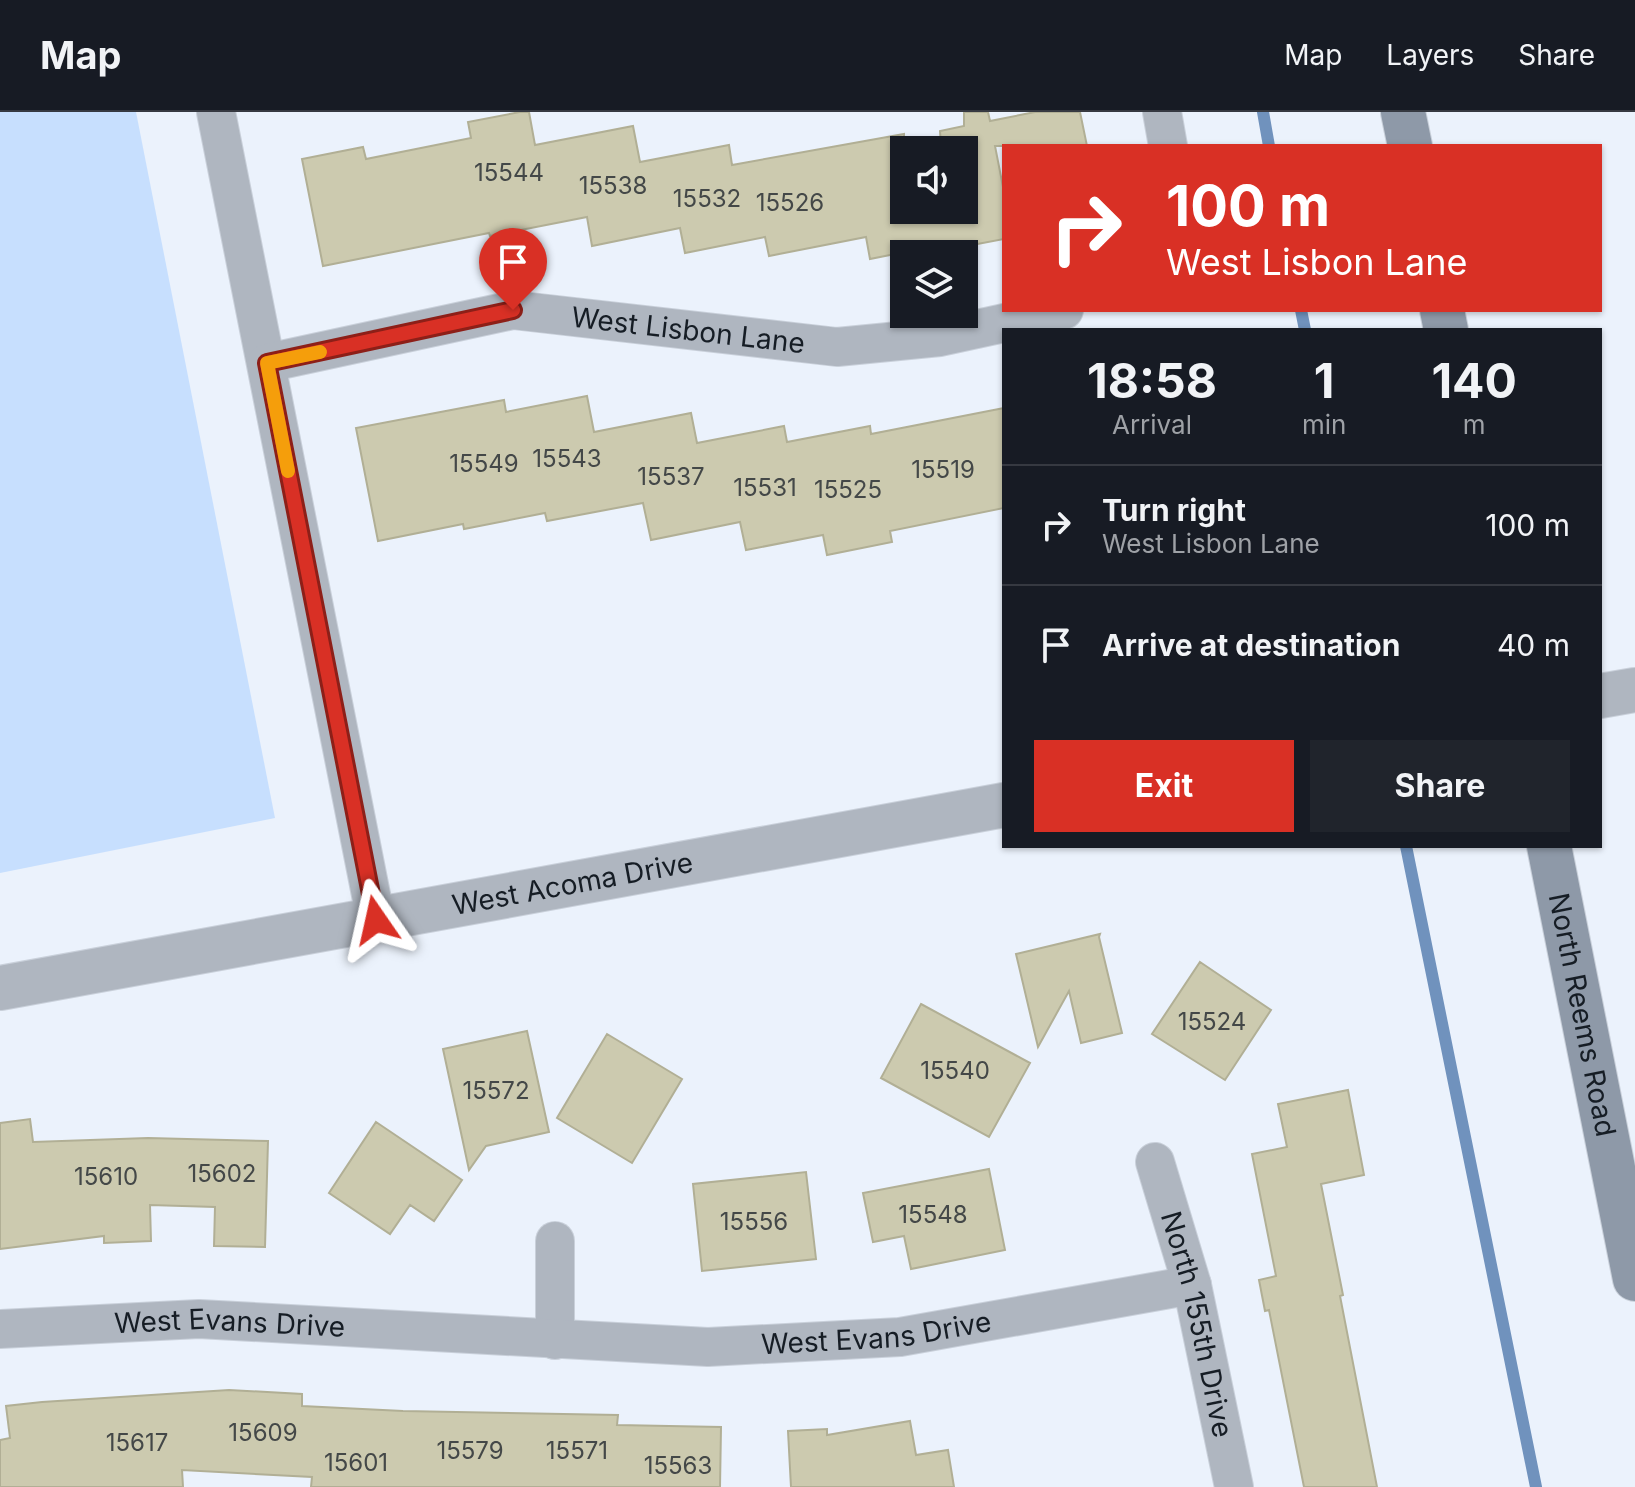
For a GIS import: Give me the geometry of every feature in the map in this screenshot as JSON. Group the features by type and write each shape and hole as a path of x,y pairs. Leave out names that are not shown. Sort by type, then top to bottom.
{"main road":[{"path":"1403,112 1410,144"},
{"name":"North Reems Road","path":"1549,848 1635,1279"}],"street":[{"path":"216,112 376,920"},
{"path":"1162,112 1168,144"},
{"name":"West Lisbon Lane","path":"267,363 513,310 837,347 940,337 1055,312"},
{"path":"1602,696 1635,690"},
{"name":"West Acoma Drive","path":"0,988 1002,805"},
{"name":"North 155th Drive","path":"1155,1162 1192,1285 1234,1487"},
{"path":"555,1241 555,1340"},
{"name":"West Evans Drive","path":"0,1329 199,1319 708,1347 900,1337 1192,1285"}],"shaded area":[{"path":"0,112 136,112 275,818 0,873"}],"building":[{"path":"529,112 535,145 633,126 640,162 729,145 732,165 890,137 890,224 978,224 978,136 940,136 940,131 964,126 964,112 988,112 990,121 1035,112 1080,112 1087,144 995,146 1002,182 1002,239 978,244 978,240 890,240 890,255 870,259 866,237 769,256 765,237 685,253 680,228 592,246 587,217 323,266 302,159 363,147 366,159 471,138 468,122"},
{"path":"587,396 594,432 691,413 697,443 784,426 787,442 870,426 871,434 1002,408 1002,508 890,531 892,542 827,555 823,535 746,550 740,522 651,540 643,503 547,521 545,513 464,529 463,524 378,541 356,428 504,400 506,412"},
{"path":"1100,934 1122,1033 1081,1043 1069,991 1038,1047 1016,954"},
{"path":"1200,962 1271,1010 1225,1080 1152,1034"},
{"path":"921,1004 1030,1063 989,1137 881,1078"},
{"path":"527,1031 549,1132 486,1146 469,1170 443,1049"},
{"path":"607,1034 682,1079 632,1163 557,1118"},
{"path":"1348,1090 1364,1175 1321,1184 1377,1487 1304,1487 1269,1310 1265,1311 1259,1280 1276,1276 1252,1154 1287,1147 1278,1104"},
{"path":"30,1119 33,1142 148,1138 268,1141 265,1247 214,1246 215,1207 150,1205 151,1241 104,1243 104,1236 0,1249 0,1123"},
{"path":"376,1122 462,1180 434,1221 410,1205 390,1234 329,1193"},
{"path":"989,1169 1005,1250 911,1269 904,1236 873,1242 863,1193"},
{"path":"806,1172 816,1259 702,1271 693,1184"},
{"path":"229,1390 302,1394 302,1406 618,1415 617,1425 721,1427 720,1487 311,1487 312,1477 182,1470 183,1487 0,1487 0,1440 10,1438 6,1406"},
{"path":"910,1421 916,1455 948,1450 954,1487 791,1487 788,1431 827,1429 827,1435"}],"waterway":[{"path":"1263,112 1269,144"},
{"path":"1301,312 1305,328"},
{"path":"1406,848 1536,1487"}],"slow traffic":[{"path":"288,471 267,363 320,352"}],"route":[{"path":"376,920 267,363 513,310"}]}
